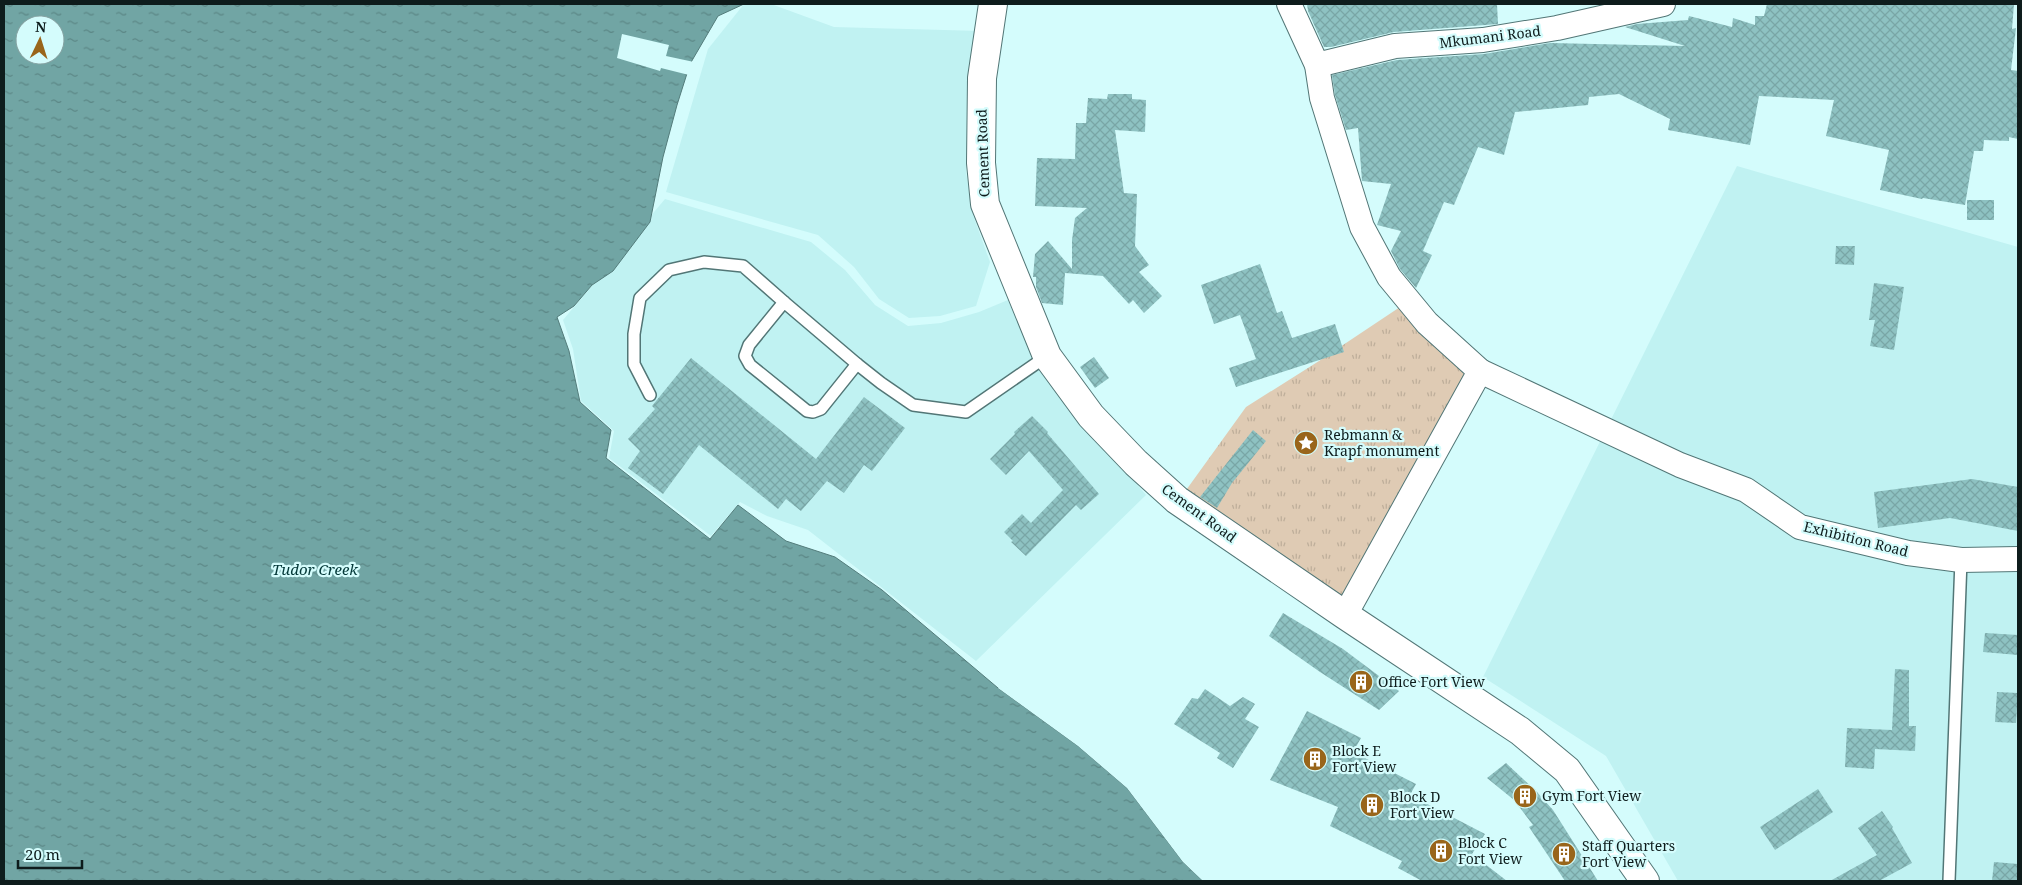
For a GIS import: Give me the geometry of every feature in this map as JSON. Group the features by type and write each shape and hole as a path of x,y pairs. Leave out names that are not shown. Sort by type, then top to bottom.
{"main road":[{"name":"Cement Road","path":"993,4 982,78 981,163 985,204 1047,356 1091,416 1136,463 1177,500 1345,615 1520,731 1566,770 1645,881"}],"street":[{"name":"Exhibition Road","path":"1289,4 1317,65 1322,98 1362,227 1389,277 1427,323 1480,371 1680,465 1746,490 1800,527 1908,553 1961,560 2018,559"},
{"name":"Mkumani Road","path":"1317,65 1394,46 1492,39 1557,28 1663,4"},
{"path":"1345,615 1480,371"}],"lane":[{"path":"650,395 634,364 634,334 640,298 669,270 704,262 743,266 858,364 913,405 966,412 1047,356"},
{"path":"784,302 749,345 745,356 750,365 807,411 813,412 821,409 858,364"},
{"path":"1949,881 1961,560"}],"shaded area":[{"path":"744,4 771,4 834,27 981,31 970,87 966,172 973,215 990,262 976,306 940,316 909,318 879,299 854,267 818,235 666,192 708,49"},
{"path":"1737,166 2018,247 2018,881 1678,881 1606,756 1483,677"},
{"path":"665,199 811,242 845,270 875,305 908,326 941,323 979,312 1008,300 1036,366 1146,495 976,661 808,530 767,516 740,502 711,536 609,458 614,431 581,401 573,349 563,320"}],"green space":[{"path":"1400,307 1480,371 1340,612 1184,493 1246,407"}],"water":[{"name":"Tudor Creek","path":"4,4 744,4 718,16 690,64 663,157 650,222 613,271 592,285 574,306 557,317 569,351 580,402 611,430 606,458 710,539 738,505 786,541 835,557 882,590 998,688 1078,746 1127,788 1183,862 1203,881 4,881"}],"pier":[{"path":"622,34 669,45 666,56 694,62 689,75 661,68 660,71 617,58"},
{"path":"1000,686 1079,744 1129,786 1185,860 1205,881 1183,862 1127,788 1078,746 998,688"}],"building":[{"path":"1307,4 1497,4 1498,24 1394,32 1324,47 1308,11"},
{"path":"1767,4 2014,4 2012,29 2016,28 2011,70 2018,71 2018,139 2009,137 2009,141 1984,140 1983,151 1974,151 1965,205 1922,199 1880,190 1889,150 1826,136 1834,100 1759,96 1750,145 1668,130 1670,119 1619,94 1589,97 1588,105 1515,112 1504,155 1478,147 1454,205 1444,202 1423,251 1432,255 1416,288 1400,269 1391,251 1401,231 1377,225 1391,184 1362,181 1358,128 1346,130 1335,95 1332,75 1397,60 1484,54 1550,43 1685,46 1625,27 1637,24 1688,20 1689,16 1732,27 1733,18 1755,25 1755,16 1764,16"},
{"path":"1108,94 1132,94 1132,99 1146,100 1145,132 1115,130 1124,193 1137,194 1135,246 1149,265 1139,272 1162,296 1144,313 1133,300 1129,304 1103,276 1065,273 1063,305 1042,303 1036,287 1036,277 1033,277 1035,254 1048,241 1072,269 1072,240 1075,218 1087,208 1035,206 1037,158 1075,159 1076,123 1086,123 1088,98 1107,99"},
{"path":"1967,200 1994,200 1994,220 1967,220"},
{"path":"1836,246 1855,246 1854,265 1835,264"},
{"path":"1260,264 1277,313 1282,311 1292,338 1335,324 1344,352 1236,387 1229,368 1256,359 1240,315 1214,324 1201,285"},
{"path":"1874,283 1904,287 1894,350 1870,346 1875,320 1869,320"},
{"path":"1094,357 1109,378 1095,388 1080,367"},
{"path":"691,358 816,459 864,397 905,428 872,471 864,465 844,493 827,481 801,511 786,499 778,509 699,445 663,494 628,468 640,451 628,439 655,409 652,406"},
{"path":"1032,416 1048,432 1099,494 1081,510 1076,505 1026,556 1011,542 1013,541 1004,532 1022,514 1031,523 1063,490 1029,451 1006,475 990,459 1015,434 1014,432"},
{"path":"1253,430 1266,441 1232,483 1217,508 1200,497"},
{"path":"1972,479 2018,487 2018,531 1950,518 1878,528 1874,492"},
{"path":"1283,613 1343,649 1399,691 1379,710 1320,672 1269,636"},
{"path":"1985,633 2018,635 2018,655 1983,652"},
{"path":"1895,669 1909,670 1909,726 1916,726 1915,751 1875,749 1874,769 1845,767 1847,728 1892,730"},
{"path":"1205,689 1230,706 1243,697 1255,704 1245,719 1259,727 1233,768 1217,758 1220,753 1174,724 1192,698 1198,699"},
{"path":"1997,692 2018,693 2016,723 1995,722"},
{"path":"1307,711 1361,738 1353,752 1416,784 1410,795 1485,834 1472,854 1507,881 1422,881 1398,868 1402,861 1330,826 1338,807 1270,780"},
{"path":"1506,763 1553,810 1598,881 1565,881 1529,827 1533,825 1514,800 1487,778"},
{"path":"1818,789 1833,812 1775,850 1760,827"},
{"path":"1882,811 1893,827 1912,863 1879,881 1830,881 1877,855 1858,828"},
{"path":"1994,862 2018,864 2018,881 1992,881"}],"place":[{"name":"Rebmann & Krapf monument","path":"1306,443"},
{"name":"Office Fort View","path":"1361,682"},
{"name":"Block E Fort View","path":"1315,759"},
{"name":"Gym Fort View","path":"1525,796"},
{"name":"Block D Fort View","path":"1372,805"},
{"name":"Block C Fort View","path":"1441,851"},
{"name":"Staff Quarters Fort View","path":"1564,854"}]}
